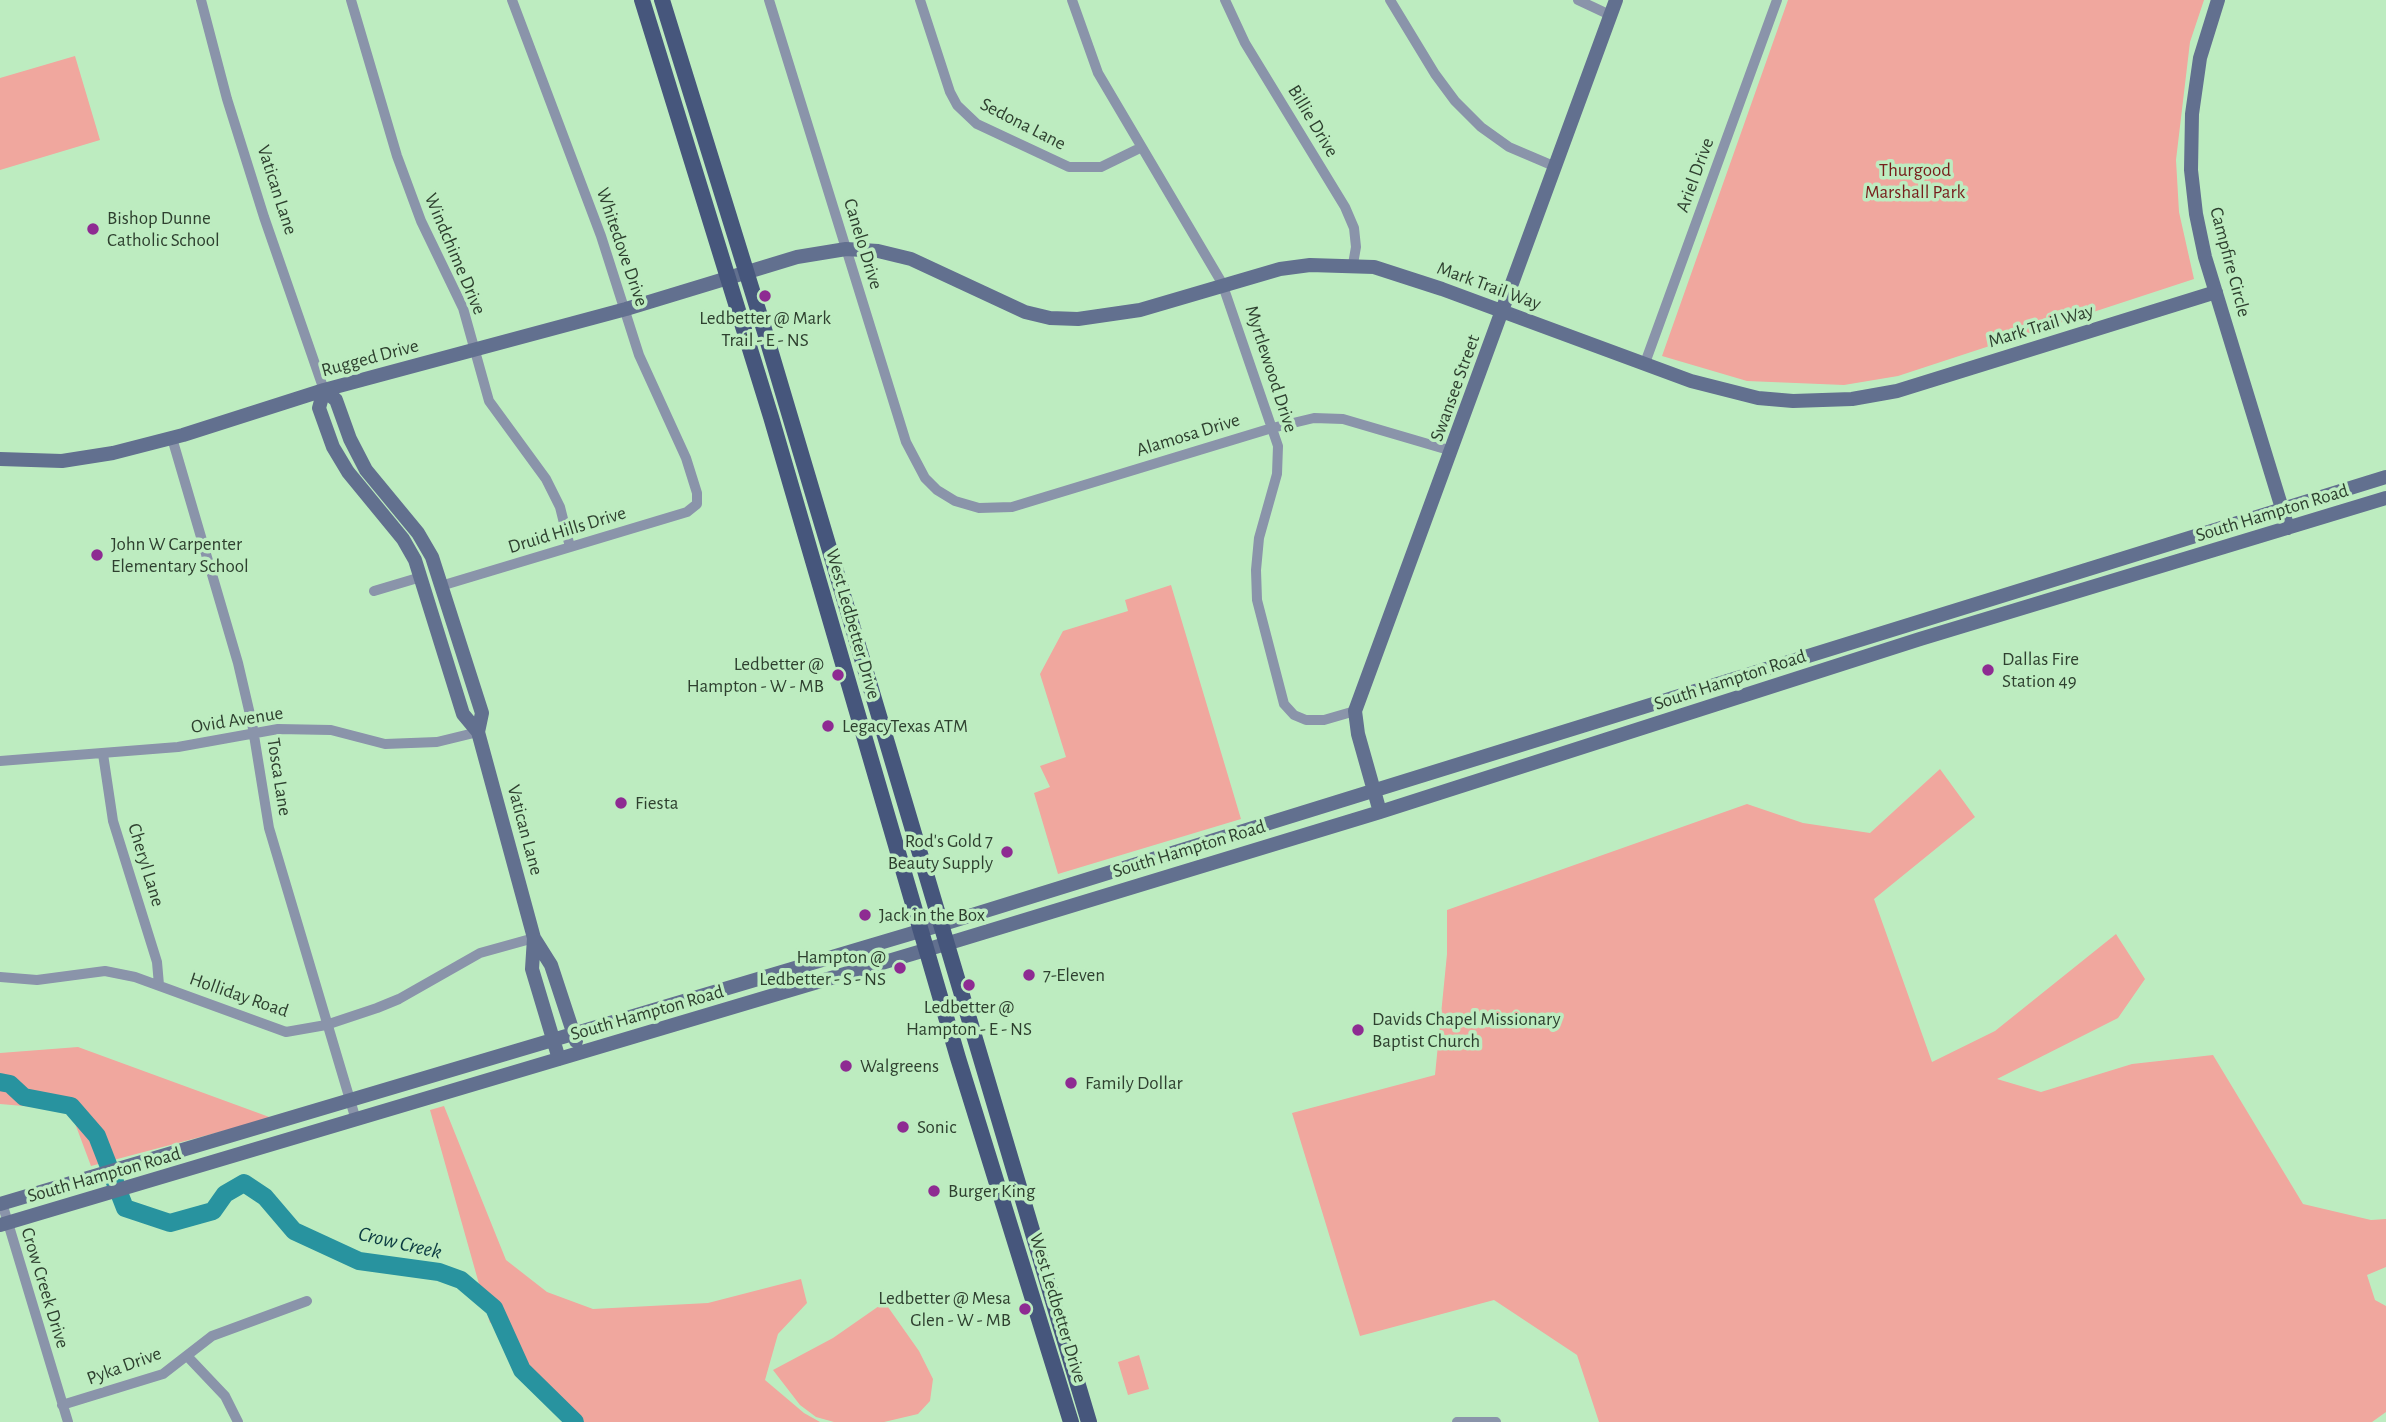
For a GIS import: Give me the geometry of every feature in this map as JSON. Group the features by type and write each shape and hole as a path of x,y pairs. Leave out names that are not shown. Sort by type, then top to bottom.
{"main road":[{"name":"West Ledbetter Drive","path":"642,0 771,417 925,950 1071,1422"},
{"name":"West Ledbetter Drive","path":"662,0 747,272 945,944 1007,1144 1087,1422"},
{"name":"Swansee Street","path":"1355,711 1616,0"},
{"name":"Campfire Circle","path":"2218,0 2200,58 2190,141 2196,214 2216,292 2288,528"},
{"name":"Mark Trail Way","path":"747,272 797,257 846,249 878,251 911,259 1002,303 1050,318 1112,316 1222,283 1280,269 1353,264 1410,277 1691,381 1758,398 1793,401 1872,396 2216,292"},
{"name":"Rugged Drive","path":"0,459 62,461 113,453 172,438 324,390 626,309 747,272"},
{"name":"Vatican Lane","path":"478,732 482,713 444,585 418,533 366,470 350,439 336,400 324,390 320,408 333,447 370,501 403,539 421,577 463,714 478,732 534,938 551,965 579,1053"},
{"name":"South Hampton Road","path":"1,1204 940,925 2386,477"},
{"name":"South Hampton Road","path":"3,1224 93,1200 1380,812 1920,639 2386,498"},
{"path":"421,577 444,585"},
{"path":"1915,624 1920,639"},
{"path":"1355,711 1358,734 1380,812"},
{"path":"1514,748 1519,767"},
{"path":"872,770 894,766"},
{"path":"1230,835 1232,855"},
{"name":"Vatican Lane","path":"534,938 532,969 559,1059"},
{"path":"650,1011 656,1031"},
{"path":"986,1151 1007,1144"},
{"path":"1031,1290 1048,1334 1059,1349 1067,1351"},
{"path":"1064,1400 1074,1401 1087,1422"}],"street":[{"name":"Vatican Lane","path":"201,0 227,99 264,217 324,390"},
{"name":"Windchime Drive","path":"351,0 411,195 451,278 489,401 546,479 559,507 570,547"},
{"name":"Whitedove Drive","path":"512,0 626,309 639,355 687,458 698,492 697,504"},
{"name":"Canelo Drive","path":"769,0 906,442 925,478 937,490"},
{"name":"Sedona Lane","path":"920,0 950,92 957,105 977,124 1069,167 1101,167 1140,148"},
{"name":"Myrtlewood Drive","path":"1073,0 1098,73 1222,283 1272,428 1279,462 1259,538 1256,600 1284,704 1294,715 1306,720 1324,720 1355,711"},
{"name":"Billie Drive","path":"1224,0 1245,43 1346,207 1354,228 1356,247 1353,264"},
{"path":"1390,0 1435,74 1455,101 1481,127 1509,147 1556,167"},
{"path":"1578,0 1610,15"},
{"name":"Ariel Drive","path":"1645,363 1777,0"},
{"name":"Alamosa Drive","path":"937,490 955,501 979,508 1012,507 1272,428 1314,418 1343,419 1452,451"},
{"name":"Tosca Lane","path":"172,438 227,622 254,734 267,819 356,1120"},
{"name":"Druid Hills Drive","path":"444,585 687,512 697,504"},
{"path":"374,591 421,577"},
{"name":"Ovid Avenue","path":"0,761 178,747 278,729 331,730 384,744 409,745 478,732"},
{"name":"Cheryl Lane","path":"103,754 113,821 157,962 159,985"},
{"name":"Holliday Road","path":"0,977 37,980 105,971 159,985 272,1029 302,1031 399,999 480,953 534,938"},
{"name":"Crow Creek Drive","path":"1,1204 3,1224 68,1422"},
{"name":"Pyka Drive","path":"62,1405 163,1374 212,1336 307,1301"},
{"path":"188,1357 225,1396 238,1422"},
{"path":"1457,1422 1496,1422"}],"green space":[{"name":"Thurgood Marshall Park","path":"1788,0 2204,0 2190,42 2176,160 2179,212 2194,279 1898,376 1844,385 1747,381 1662,356"},
{"path":"75,56 100,140 0,170 0,78"},
{"path":"1171,585 1241,819 1058,874 1034,793 1050,787 1040,766 1066,757 1040,674 1063,631 1128,611 1125,600"},
{"path":"1940,769 1975,817 1874,899 1932,1062 1995,1031 2116,934 2145,979 2118,1018 1997,1079 2041,1092 2132,1064 2213,1055 2303,1204 2371,1220 2386,1219 2386,1267 2367,1275 2375,1300 2386,1306 2386,1412 2372,1422 1599,1422 1577,1355 1494,1300 1360,1336 1292,1113 1435,1075 1447,954 1447,910 1747,804 1803,823 1870,833"},
{"path":"78,1047 272,1118 91,1166 70,1110 0,1104 0,1053"},
{"path":"444,1106 506,1260 547,1292 593,1309 708,1303 801,1279 807,1303 778,1334 765,1380 804,1413 820,1422 571,1422 531,1384 502,1320 490,1323 430,1110"},
{"path":"879,1306 888,1307 919,1351 933,1379 930,1401 918,1414 884,1422 834,1422 816,1417 800,1405 773,1370 833,1338"},
{"path":"1139,1355 1149,1389 1128,1395 1118,1362"}],"waterway":[{"name":"Crow Creek","path":"0,1082 10,1084 24,1097 71,1106 97,1136 125,1208 170,1223 213,1211 225,1194 244,1183 265,1197 294,1231 359,1261 439,1272 461,1280 494,1308 522,1370 575,1422"}],"place":[{"name":"Bishop Dunne Catholic School","path":"93,229"},
{"name":"Ledbetter @ Mark Trail - E - NS","path":"765,296"},
{"name":"John W Carpenter Elementary School","path":"97,555"},
{"name":"Dallas Fire Station 49","path":"1988,670"},
{"name":"Ledbetter @ Hampton - W - MB","path":"838,675"},
{"name":"LegacyTexas ATM","path":"828,726"},
{"name":"Fiesta","path":"621,803"},
{"name":"Rod's Gold 7 Beauty Supply","path":"1007,852"},
{"name":"Jack in the Box","path":"865,915"},
{"name":"Hampton @ Ledbetter - S - NS","path":"900,968"},
{"name":"7-Eleven","path":"1029,975"},
{"name":"Ledbetter @ Hampton - E - NS","path":"969,985"},
{"name":"Davids Chapel Missionary Baptist Church","path":"1358,1030"},
{"name":"Walgreens","path":"846,1066"},
{"name":"Family Dollar","path":"1071,1083"},
{"name":"Sonic","path":"903,1127"},
{"name":"Burger King","path":"934,1191"},
{"name":"Ledbetter @ Mesa Glen - W - MB","path":"1025,1309"}]}
